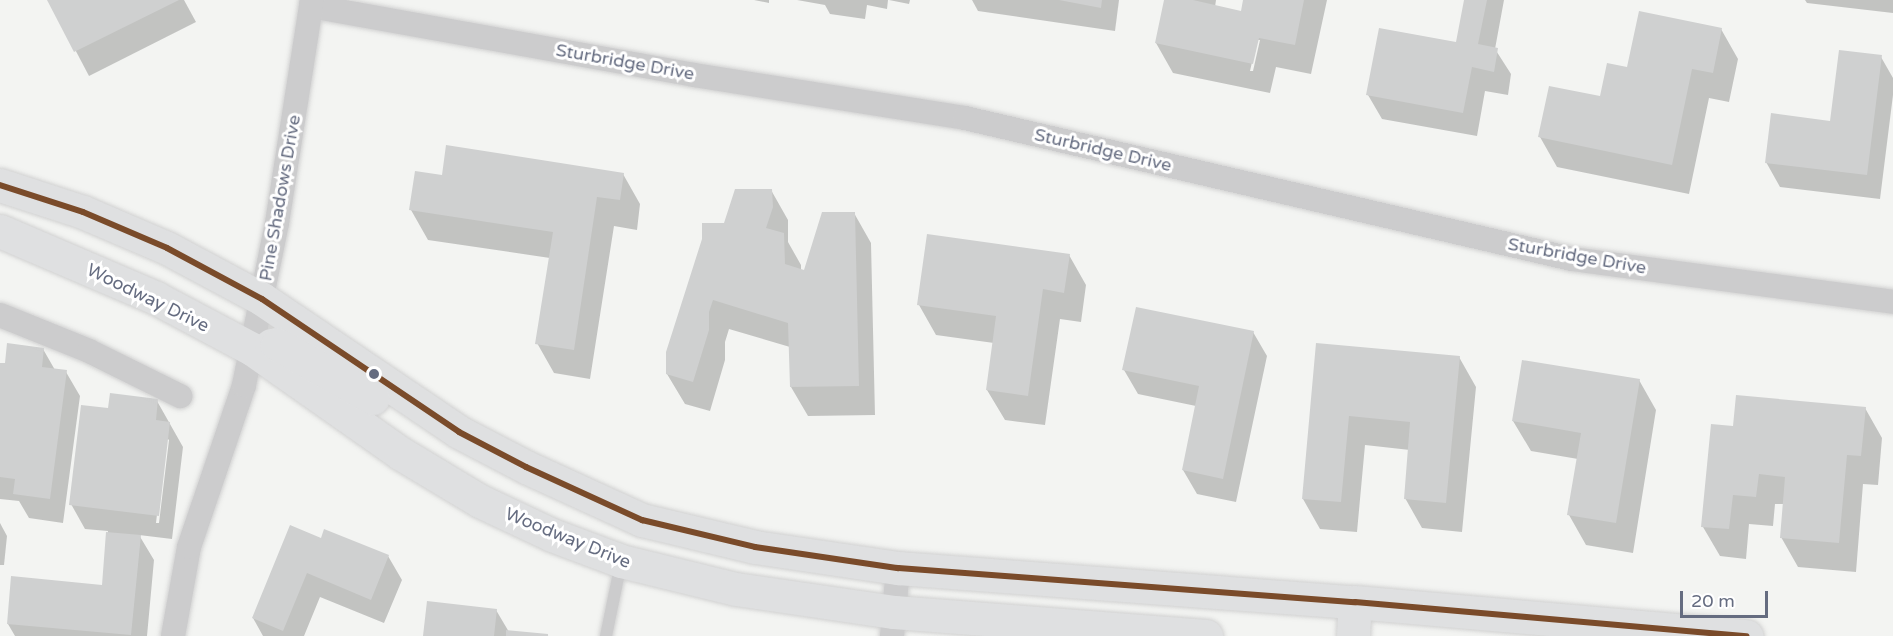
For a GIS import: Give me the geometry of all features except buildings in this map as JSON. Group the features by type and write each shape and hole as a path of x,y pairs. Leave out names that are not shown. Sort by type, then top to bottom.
{"main road":[{"path":"0,185 83,213 167,248 262,299 459,432 526,467 642,520 754,547 898,568 1355,602 1747,636"},
{"name":"Woodway Drive","path":"0,231 156,298 252,349 400,453 480,501 552,535 621,561 893,624 1206,636"},
{"path":"252,349 278,344 373,398 409,398"},
{"path":"1353,636 1355,602"}],"street":[{"name":"Pine Shadows Drive","path":"173,636 189,547 244,385 252,349 312,3"},
{"name":"Sturbridge Drive","path":"312,3 694,75 965,118 1572,259 1893,302"},
{"path":"0,315 89,351 180,396"},
{"path":"893,624 898,568"}],"lane":[{"path":"606,636 621,561"}],"transit line":[{"path":"0,185 83,212 167,248 262,299 459,432 526,467 642,520 755,547 898,568 1355,602 1747,636"}]}
